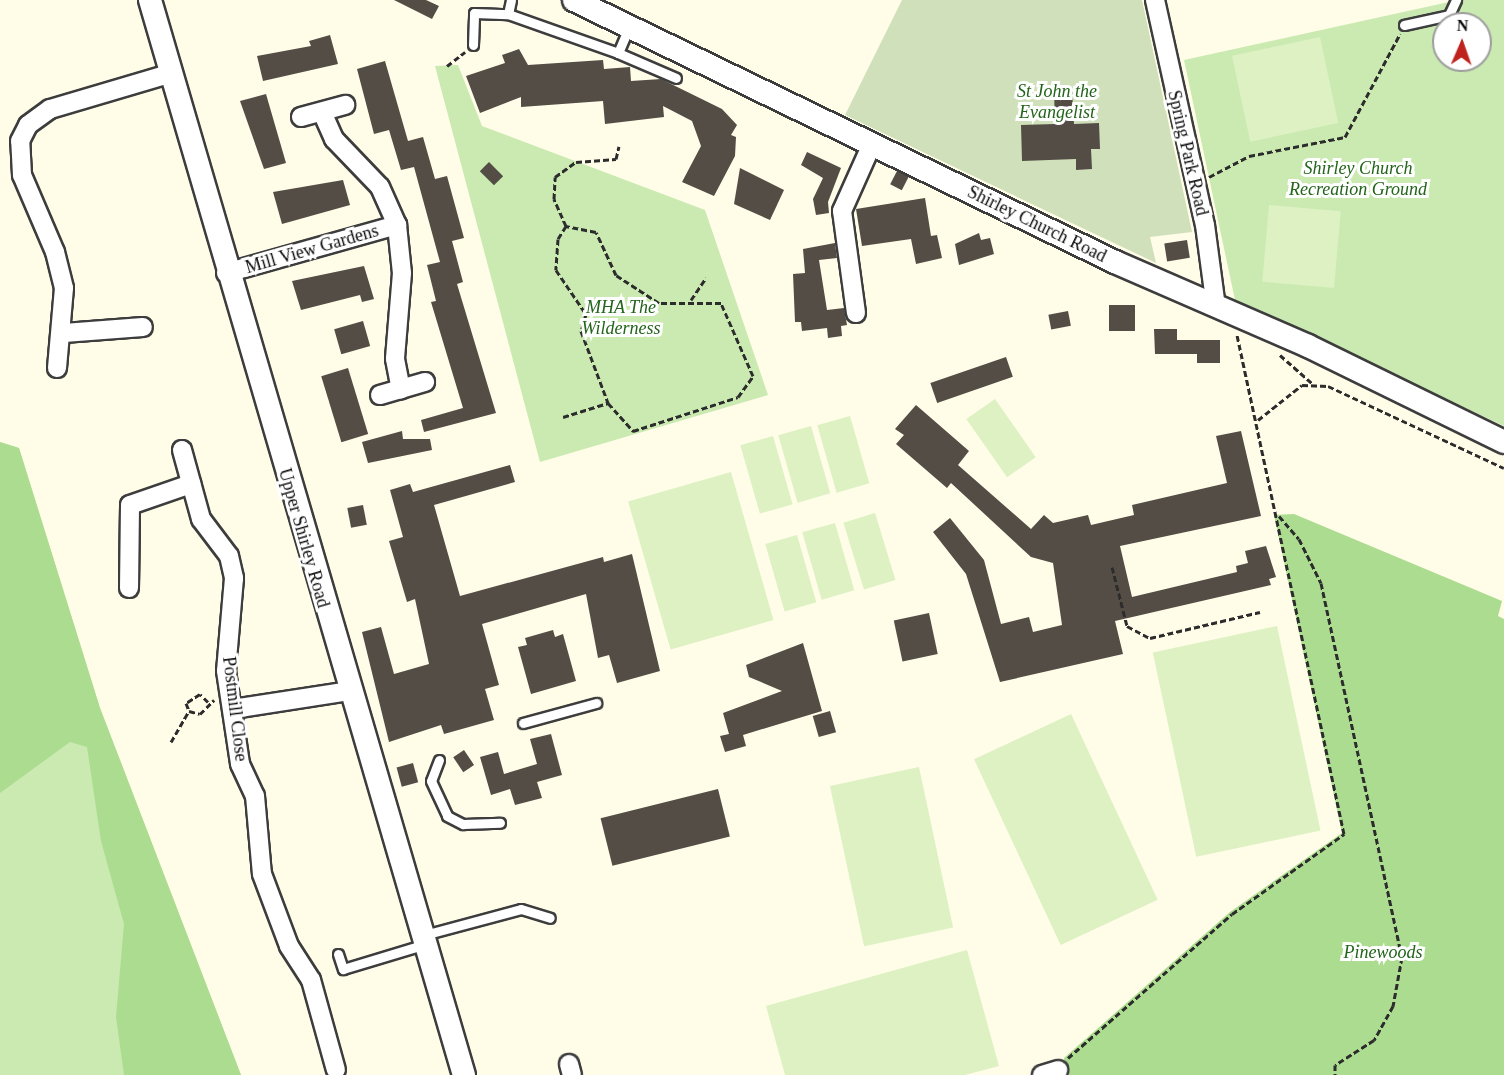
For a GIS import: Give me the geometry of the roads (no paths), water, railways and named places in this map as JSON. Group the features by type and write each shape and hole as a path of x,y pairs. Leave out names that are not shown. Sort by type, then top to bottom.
{"street":[{"name":"Upper Shirley Road","path":"150,0 226,273 464,1075"},
{"name":"Shirley Church Road","path":"574,0 872,144 1504,442"},
{"name":"Spring Park Road","path":"1155,0 1217,288 1216,307"},
{"path":"57,368 64,333 61,272 22,175 20,141 28,125 50,109 169,74"},
{"path":"301,117 345,105"},
{"name":"Mill View Gardens","path":"322,111 334,139 380,187 397,225 402,273 395,359 401,389"},
{"path":"856,313 842,211 872,144"},
{"name":"Mill View Gardens","path":"226,273 397,225"},
{"path":"64,333 143,327"},
{"path":"380,395 425,382"},
{"name":"Postmill Close","path":"182,450 201,519 229,556 234,578 227,632 232,703 240,765 255,796 262,874 288,946 311,980 336,1071"},
{"path":"129,588 130,505 191,484"},
{"path":"232,703 349,691"}],"lane":[{"path":"508,14 511,0"},
{"path":"1404,25 1449,15 1456,0"},
{"path":"473,45 474,13 508,14 618,53 676,78"},
{"path":"618,53 629,27"},
{"path":"523,723 596,703"},
{"path":"439,760 433,791 447,816 463,824 500,823"},
{"path":"338,954 343,969 425,939 521,909 550,918"}],"park label":[{"name":"St John the Evangelist","path":"1057,102"},
{"name":"Shirley Church Recreation Ground","path":"1358,180"},
{"name":"MHA The Wilderness","path":"621,318"},
{"name":"Pinewoods","path":"1383,952"}]}
